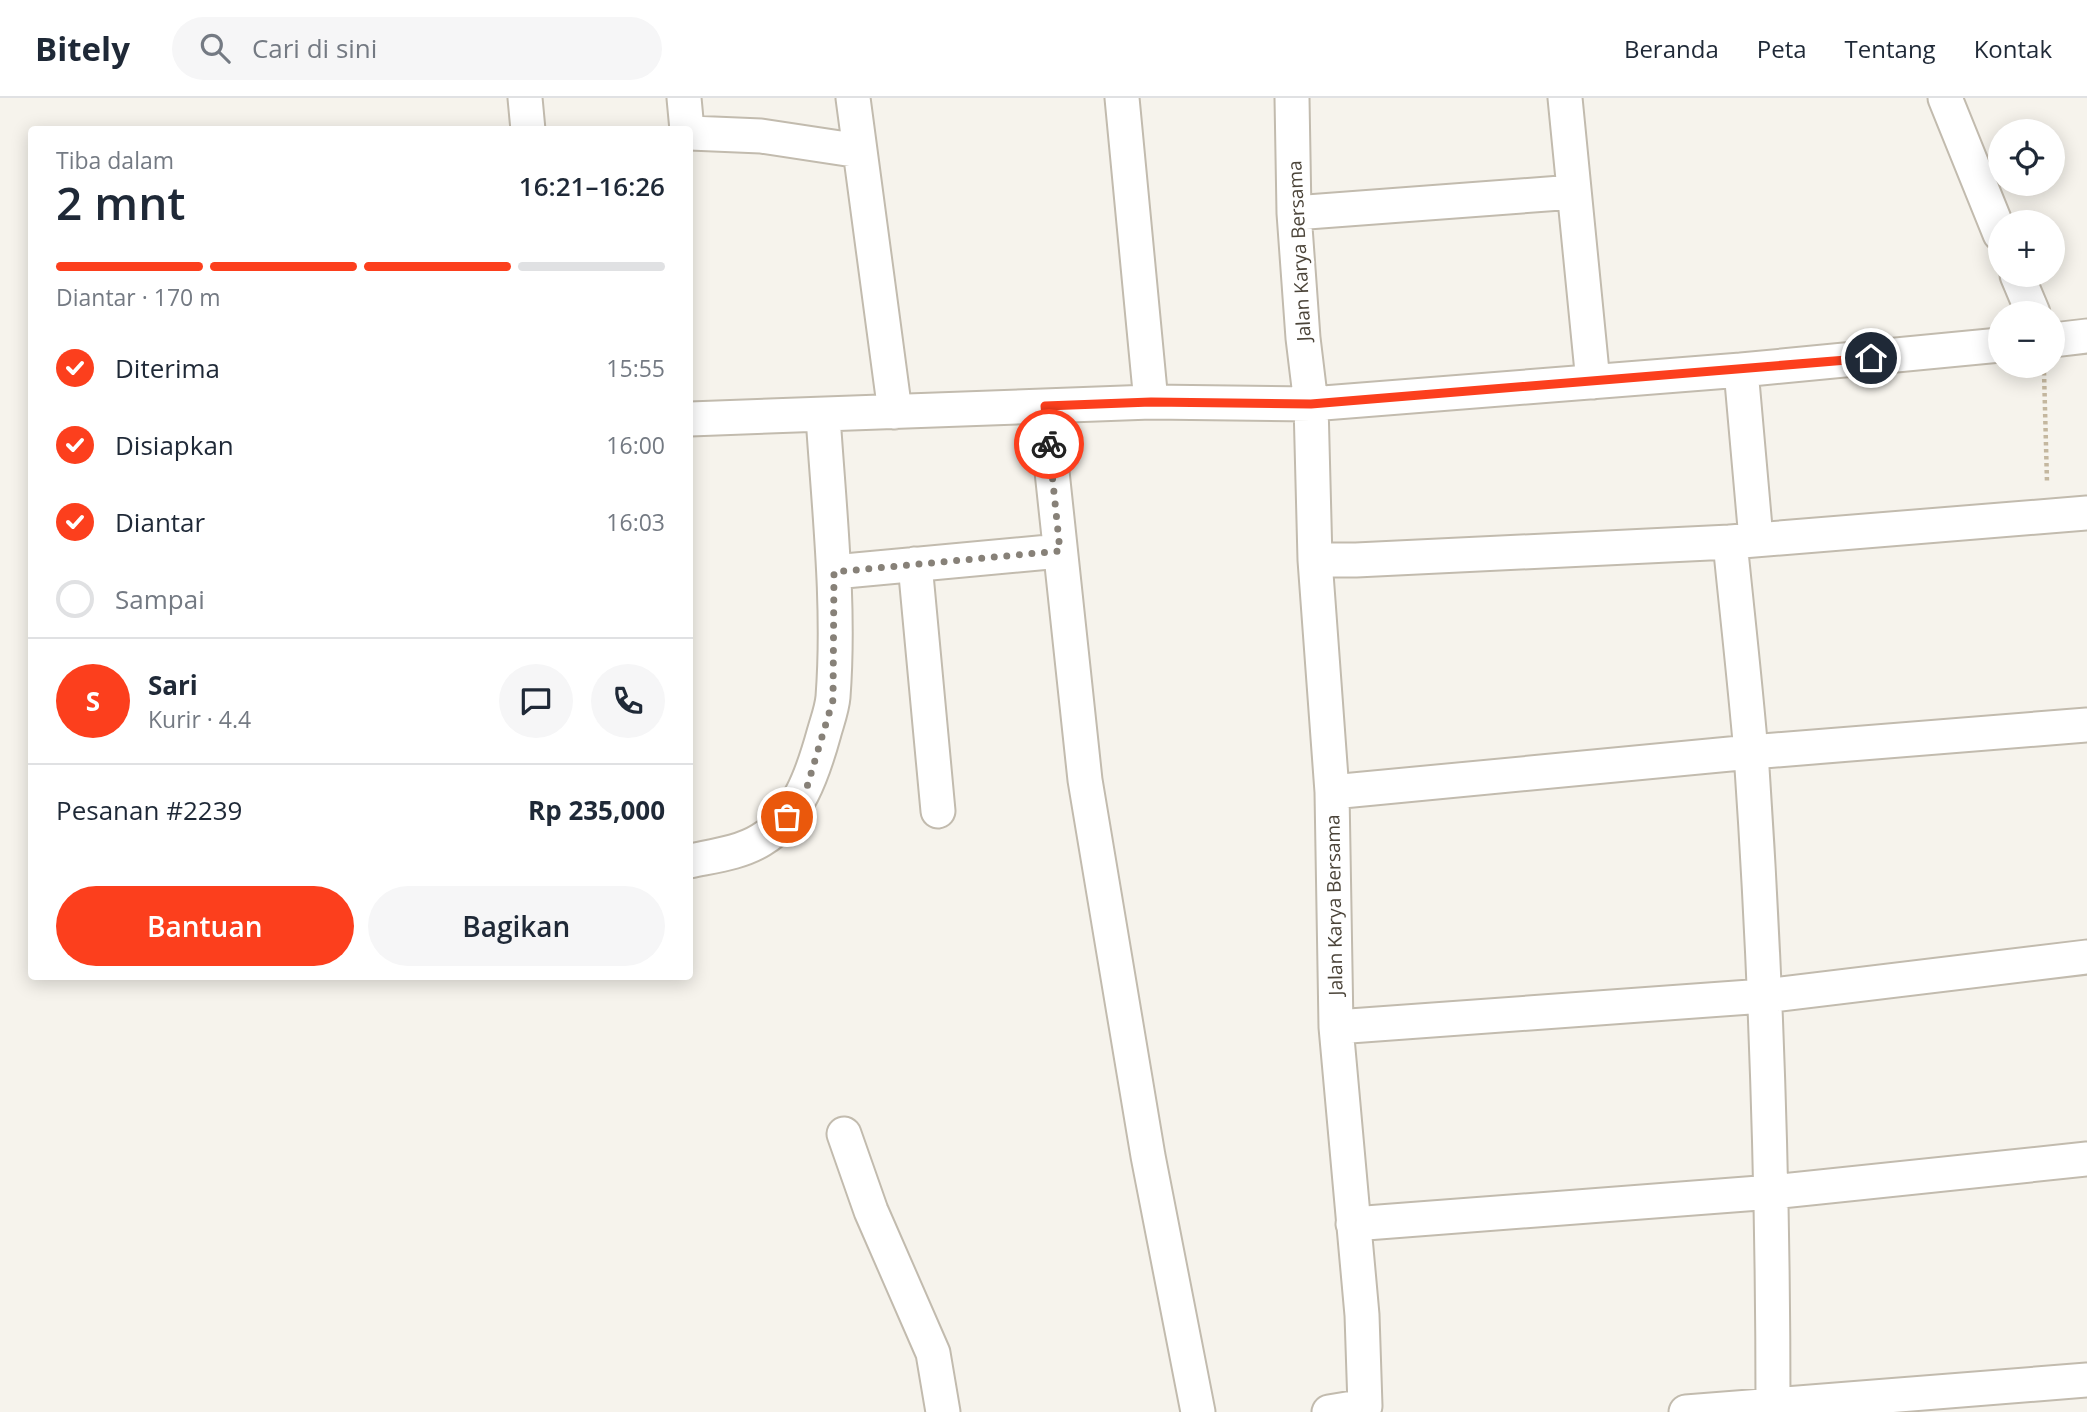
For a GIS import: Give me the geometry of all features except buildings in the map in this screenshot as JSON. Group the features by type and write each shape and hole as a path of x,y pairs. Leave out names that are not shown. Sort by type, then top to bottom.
{"street":[{"path":"525,98 528,126"},
{"path":"684,98 687,126"},
{"path":"853,98 895,412"},
{"path":"1122,98 1151,402"},
{"name":"Jalan Karya Bersama","path":"1292,98 1294,213 1303,338 1311,404 1315,560 1332,792 1336,1027 1369,1409"},
{"path":"1565,98 1593,382"},
{"path":"1945,98 1990,210"},
{"path":"693,131 761,136 860,151"},
{"path":"1294,213 1574,192"},
{"path":"2065,339 2087,336"},
{"path":"693,419 1151,402 1311,404 1741,370 1988,346"},
{"path":"1741,370 1743,541 1772,1192 1773,1404"},
{"path":"1045,406 1085,780 1148,1156 1198,1412"},
{"path":"693,860 734,852 762,840 787,817 807,787 833,700 834,572 823,416"},
{"path":"1315,560 1369,560 1743,541 2087,513"},
{"path":"834,572 1060,551"},
{"path":"915,564 938,811"},
{"path":"1332,792 1751,752 2087,725"},
{"path":"1336,1027 1764,996 2087,957"},
{"path":"844,1134 871,1211 933,1353 943,1412"},
{"path":"1353,1224 1772,1192 2087,1159"},
{"path":"1686,1412 2087,1380"},
{"path":"1329,1412 1369,1409"}],"path":[{"path":"2044,378 2045,459 2050,515"}],"way so far":[{"path":"787,817 807,787 833,700 834,572 1060,551 1049,444"}],"route":[{"path":"1049,444 1045,406 1151,402 1311,404 1871,358"}]}
